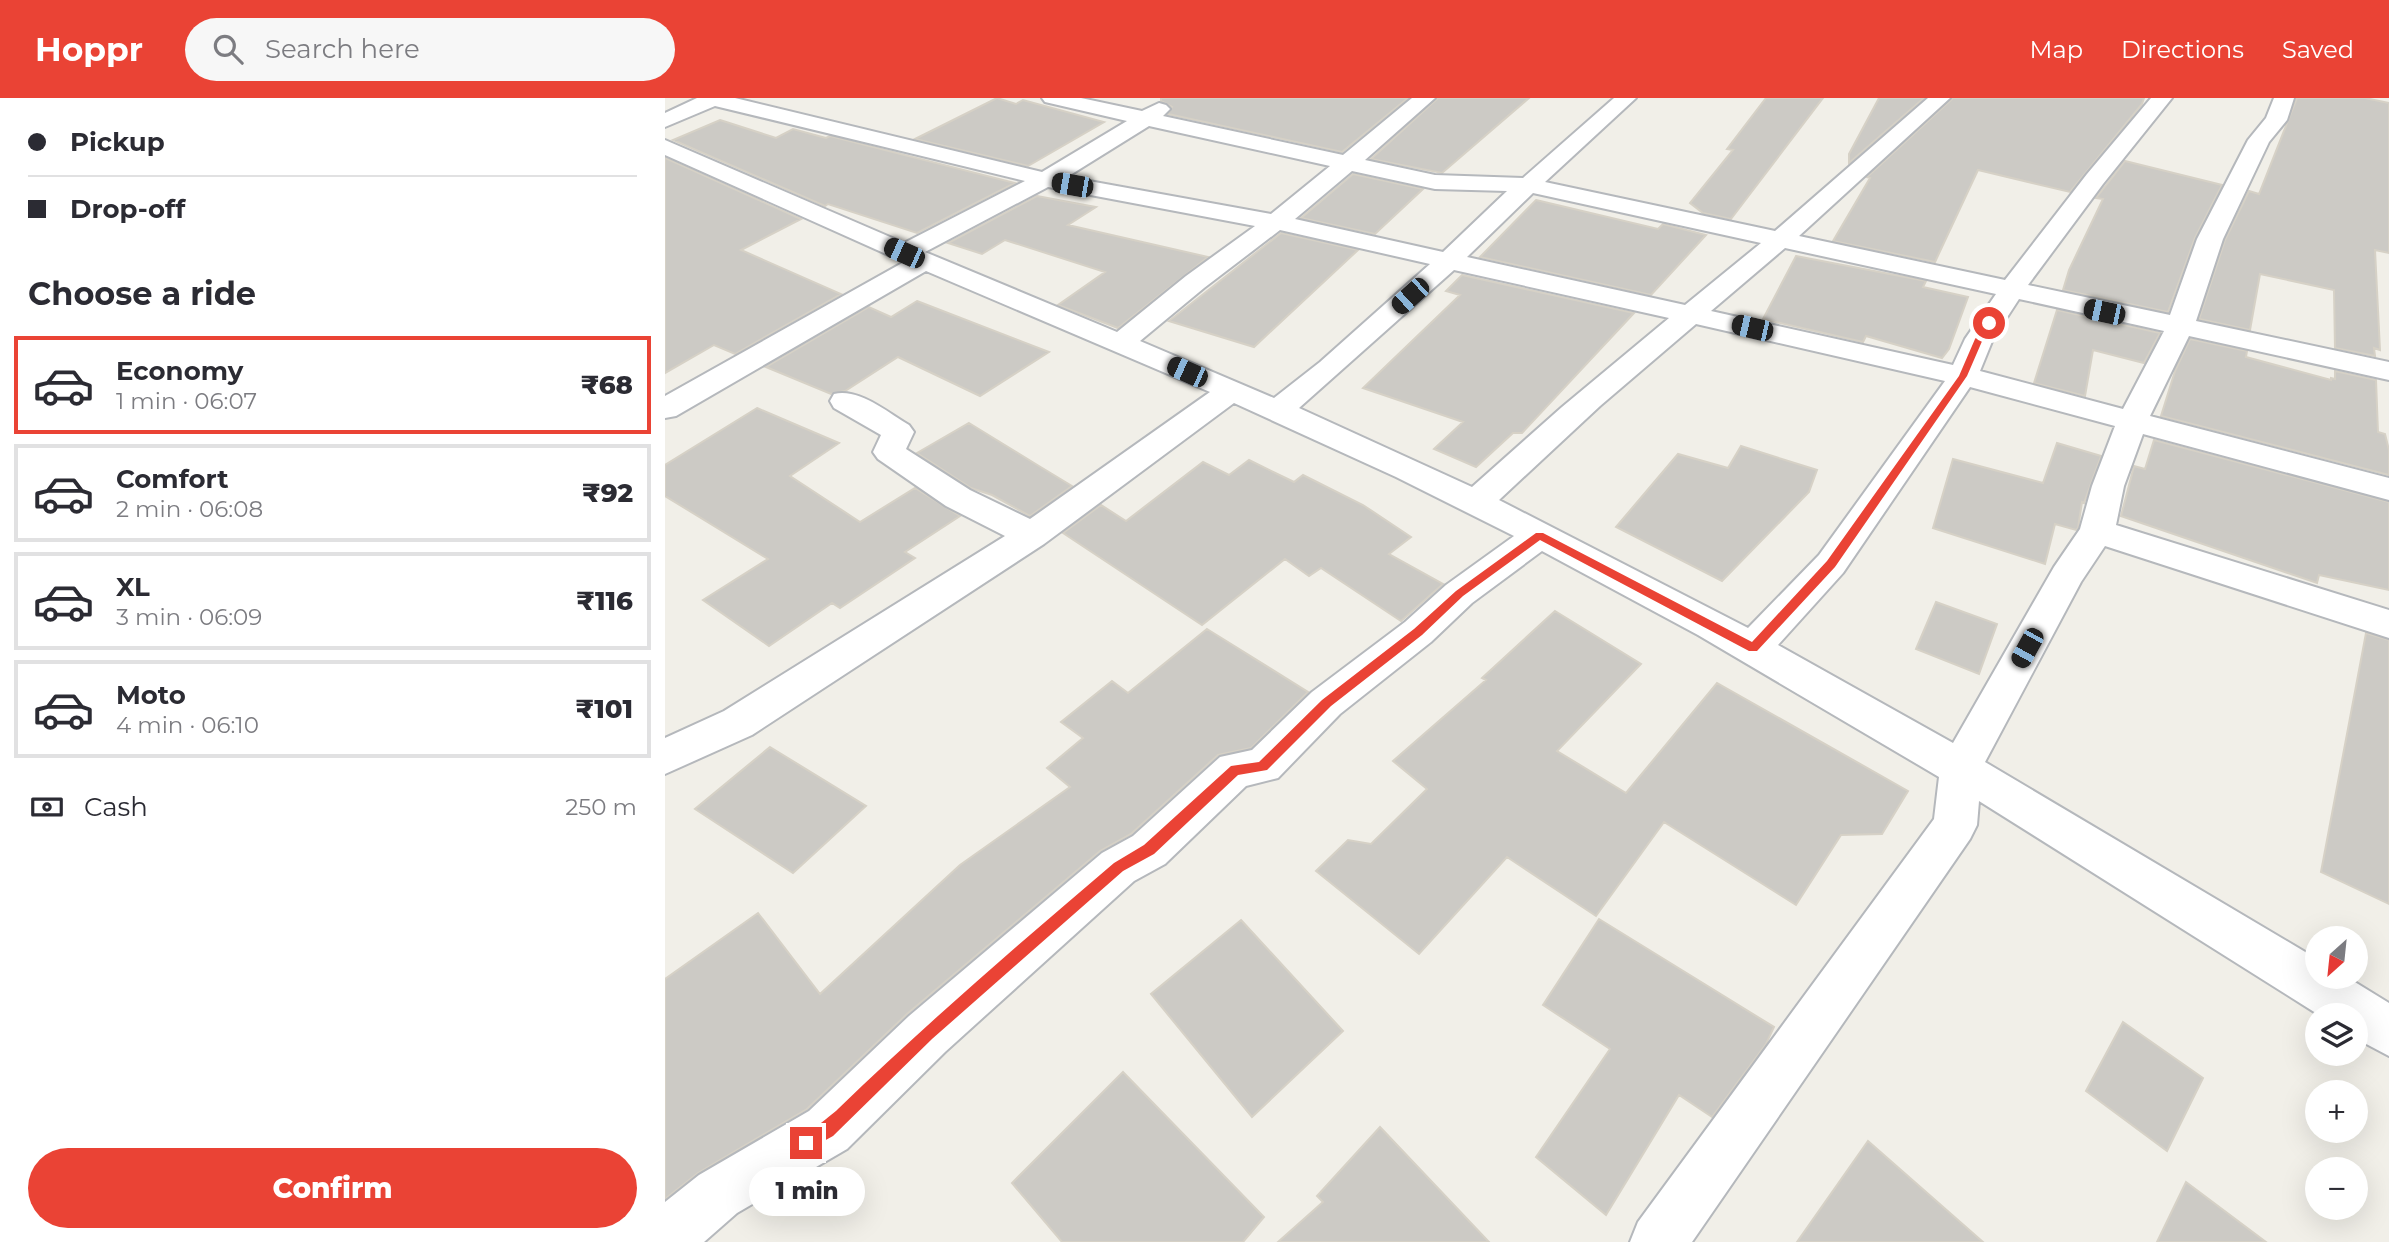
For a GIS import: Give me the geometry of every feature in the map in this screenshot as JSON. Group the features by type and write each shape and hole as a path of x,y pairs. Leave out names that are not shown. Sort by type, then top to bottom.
{"street":[{"path":"665,121 713,98 1046,180 1276,222 1963,376 2389,489"},
{"path":"1052,98 1436,182 1527,186 2389,371"},
{"path":"665,409 1046,180 1175,98"},
{"path":"1121,343 1195,282 1276,222 1425,98"},
{"path":"1277,411 1331,368 1626,98"},
{"path":"1476,502 1604,386 1863,170 1940,98"},
{"path":"1753,648 1831,564 1963,376 1979,339 2011,291 2063,219 2162,98"},
{"path":"1658,1242 1955,825 1961,767 2067,576 2098,531 2108,486 2133,420 2180,327 2210,239 2259,140 2276,120 2284,98"},
{"path":"682,161 1121,343 1476,502 1753,648 1961,767 2389,1031"},
{"path":"665,757 738,723 1032,535 1231,391"},
{"path":"845,401 898,432 889,452 958,498 1032,535"},
{"path":"2098,531 2389,624"},
{"path":"665,1238 718,1194 828,1130 927,1034 1118,867 1149,850 1235,770 1263,766 1327,703 1418,632 1459,594 1540,535"}],"building":[{"path":"997,98 1016,104 1023,100 1104,122 1028,166 915,139"},
{"path":"1161,98 1408,98 1342,152 1168,114 1172,107 1161,101"},
{"path":"1438,98 1529,98 1442,173 1371,159"},
{"path":"1766,98 1823,98 1731,219 1703,213 1690,203 1733,150 1727,149"},
{"path":"1879,98 1924,98 1849,163 1849,154"},
{"path":"1953,98 2144,98 2142,104 2070,192 1978,170 1935,262 1833,241 1870,178 1867,177"},
{"path":"2297,98 2365,98 2389,103 2389,253 2375,250 2380,350 2374,348 2375,356 2335,348 2334,290 2260,274 2250,330 2199,319 2225,240 2249,191 2259,194"},
{"path":"720,120 776,138 793,129 826,138 830,136 1015,183 917,233 828,204 825,206 673,140"},
{"path":"665,158 801,219 741,250 841,294 735,354 714,345 665,373"},
{"path":"2125,161 2222,185 2195,238 2168,312 2063,290 2069,270 2103,199 2096,198"},
{"path":"1353,174 1423,189 1375,234 1301,218"},
{"path":"1037,196 1096,207 1068,225 1208,257 1118,328 1058,305 1105,272 1005,240 982,254 948,243"},
{"path":"1536,200 1658,229 1663,224 1706,235 1651,295 1480,257"},
{"path":"1281,233 1358,250 1254,347 1169,321"},
{"path":"1796,256 1926,281 1923,287 1968,297 1949,349 1942,358 1866,336 1863,342 1763,319"},
{"path":"1462,275 1634,313 1522,433 1513,433 1476,467 1434,449 1463,422 1363,388 1460,295 1446,291"},
{"path":"917,301 1049,352 980,396 898,357 845,391 831,394 766,367 869,307 891,317"},
{"path":"2057,310 2160,333 2144,363 2093,350 2085,396 2034,383"},
{"path":"2190,339 2247,351 2246,357 2331,380 2335,379 2335,371 2376,380 2378,432 2385,434 2389,450 2389,475 2161,416 2175,371"},
{"path":"757,408 839,443 790,476 860,522 915,488 960,516 905,552 915,558 840,608 832,603 769,646 703,600 768,559 665,496 665,465"},
{"path":"969,423 1072,486 1030,516 992,495 971,488 917,453"},
{"path":"2154,440 2389,502 2389,590 2319,575 2317,583 2121,516 2134,466 2145,469"},
{"path":"2057,443 2101,456 2084,503 2082,502 2078,528 2076,530 2055,524 2045,564 1933,528 1953,459 2043,483"},
{"path":"1741,446 1817,470 1809,492 1722,581 1616,527 1678,454 1728,468"},
{"path":"1249,460 1294,482 1303,475 1363,505 1411,537 1389,554 1443,584 1401,621 1321,568 1309,576 1285,559 1202,625 1063,533 1101,505 1126,521 1203,462 1229,475"},
{"path":"1936,602 1997,624 1979,674 1916,649"},
{"path":"1555,611 1641,664 1557,751 1626,793 1717,683 1908,791 1882,834 1841,835 1796,905 1664,822 1596,916 1507,857 1419,954 1316,871 1348,840 1371,844 1427,789 1393,761 1486,680 1482,678"},
{"path":"1207,629 1308,692 1251,748 1218,755 1131,834 1100,851 907,1014 807,1109 698,1173 665,1199 665,979 758,913 820,994 960,865 1070,787 1047,768 1083,738 1061,722 1112,681 1128,693"},
{"path":"2366,633 2389,640 2389,904 2321,872"},
{"path":"770,747 866,806 793,873 695,809"},
{"path":"1599,919 1774,1027 1766,1044 1712,1117 1679,1095 1606,1215 1536,1157 1610,1049 1543,1005"},
{"path":"1241,920 1343,1031 1252,1117 1151,994"},
{"path":"2123,1022 2203,1078 2167,1151 2086,1091"},
{"path":"1123,1072 1264,1217 1243,1242 1062,1242 1012,1183"},
{"path":"1380,1127 1489,1242 1278,1242 1323,1202 1317,1196"},
{"path":"1868,1141 1983,1242 1797,1242"},
{"path":"2186,1182 2266,1242 2157,1242"}],"route":[{"path":"806,1143 828,1130 927,1034 1118,867 1149,850 1235,770 1263,766 1327,703 1418,632 1459,594 1540,535 1753,648 1831,564 1963,376 1989,323"}]}
